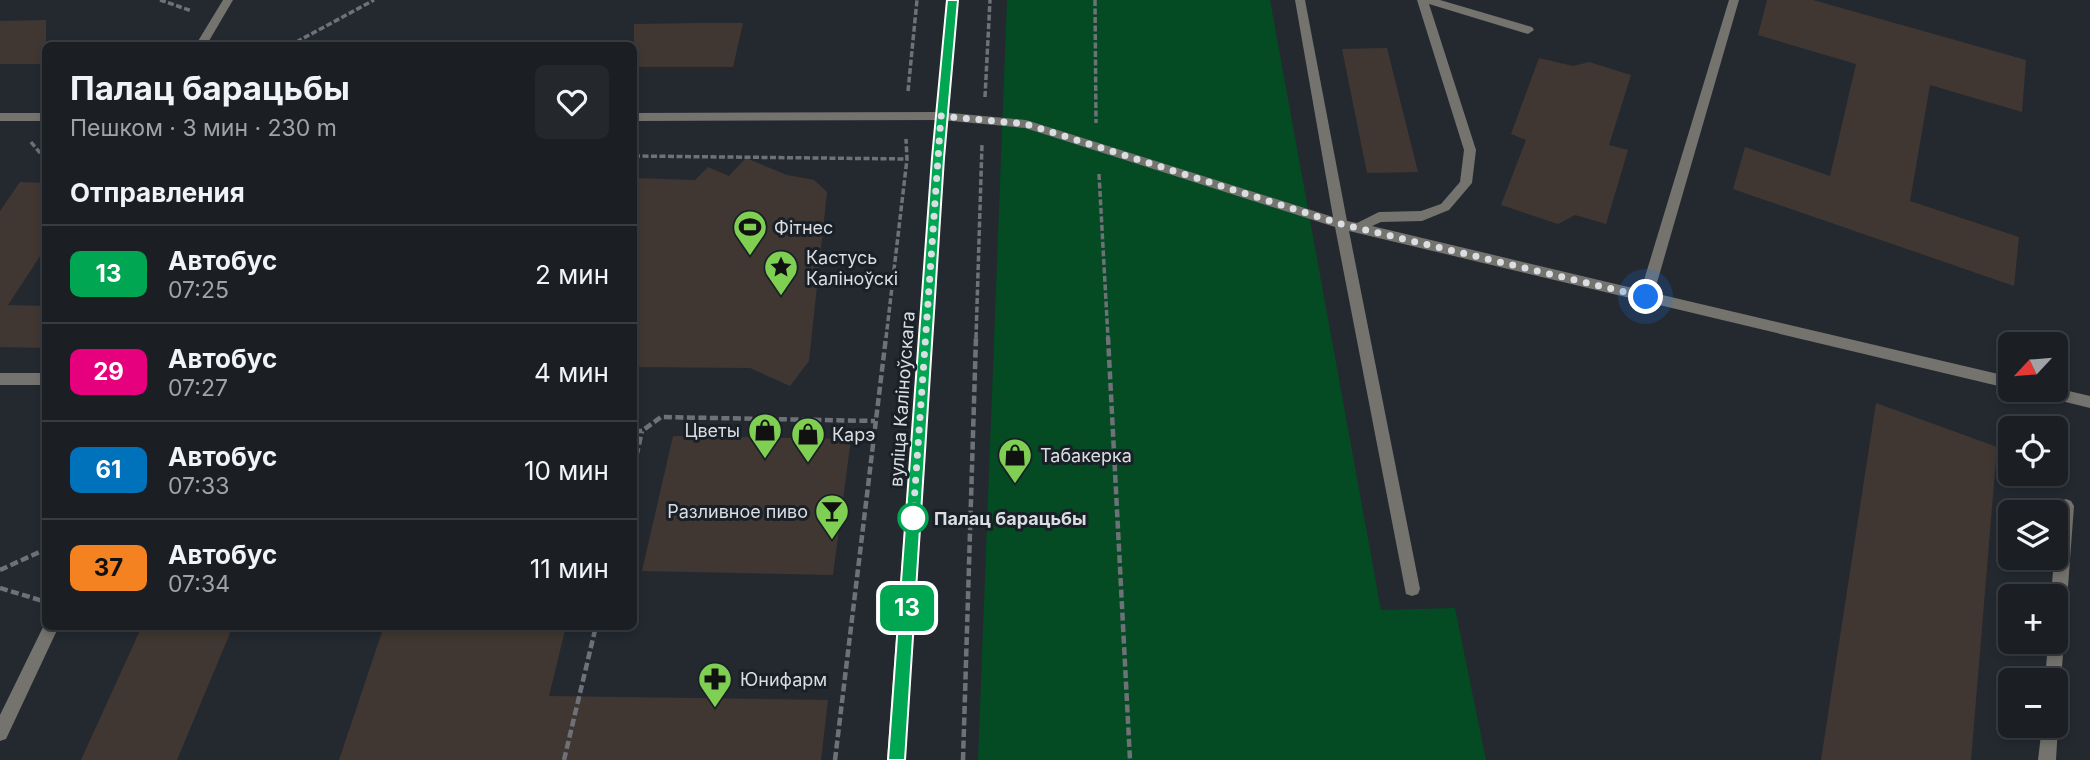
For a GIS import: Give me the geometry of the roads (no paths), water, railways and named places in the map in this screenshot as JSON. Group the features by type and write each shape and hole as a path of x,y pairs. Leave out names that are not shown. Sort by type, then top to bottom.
{"main road":[{"name":"вуліца Каліноўскага","path":"896,760 941,116 952,0"}],"street":[{"path":"202,42 228,0"},
{"path":"1300,0 1412,589"},
{"path":"1359,228 1379,216 1422,216 1445,207 1466,183 1470,150 1422,0"},
{"path":"1428,0 1528,30"},
{"path":"1646,297 1734,0"},
{"path":"637,117 941,116 1026,124 1341,224 1998,380"},
{"path":"0,117 42,117"},
{"path":"0,379 42,379"},
{"path":"2068,397 2090,402"},
{"path":"0,733 49,630"},
{"path":"2047,760 2049,738"}],"place":[{"name":"Фітнес","path":"750,257"},
{"name":"Кастусь Каліноўскі","path":"781,297"},
{"name":"Цветы","path":"765,460"},
{"name":"Карэ","path":"808,464"},
{"name":"Табакерка","path":"1015,485"},
{"name":"Палац барацьбы","path":"913,518"},
{"name":"Разливное пиво","path":"832,541"},
{"name":"Юнифарм","path":"715,709"}]}
